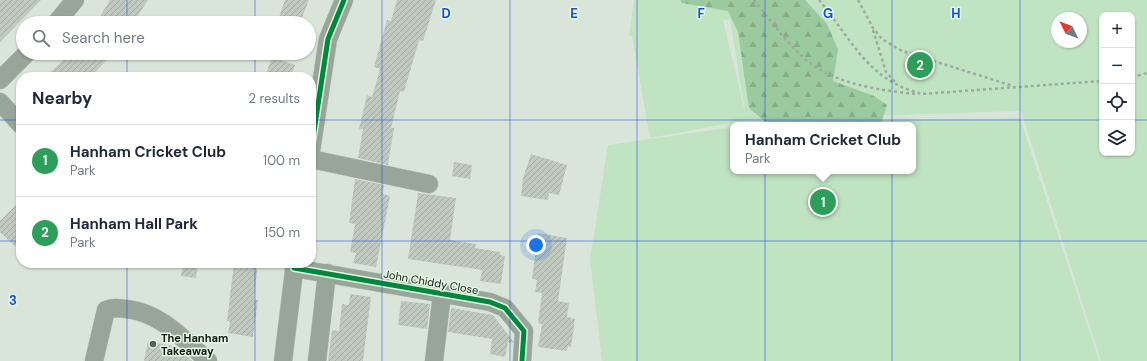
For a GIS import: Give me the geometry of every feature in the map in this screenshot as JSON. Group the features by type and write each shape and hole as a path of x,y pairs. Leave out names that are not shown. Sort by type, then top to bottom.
{"street":[{"path":"62,16 75,0"},
{"path":"316,118 328,39 344,0"},
{"path":"0,80 20,60"},
{"path":"0,102 16,120"},
{"path":"316,160 429,184"},
{"path":"283,361 294,268"},
{"name":"John Chiddy Close","path":"306,268 490,302 505,308 524,331 522,361"},
{"path":"317,361 327,273"},
{"path":"434,361 442,294"},
{"path":"94,361 103,318 106,310 112,307 142,311 162,320 208,361"}],"path":[{"path":"754,0 794,48 814,66 847,81 884,91 921,94 1099,80"},
{"path":"819,0 855,48 876,70 898,85 921,94"},
{"path":"858,0 873,28 882,39 902,51 1015,87"},
{"path":"873,28 886,72 898,85"},
{"path":"1135,76 1147,73"}],"green space":[{"path":"634,0 1147,0 1147,361 1101,361 1021,111 747,120 650,138 632,36 629,36","holes":["730,19 745,112 723,20"]},
{"path":"680,0 805,0 827,24 838,49 833,81 874,96 887,105 882,122 765,122 749,108 738,32 728,11 682,3"},
{"path":"1020,118 1099,361 602,361 590,259 608,145 730,127 730,174 916,174 916,122 767,122"}],"building":[{"path":"0,0 41,0 25,16 16,16 16,26 0,42"},
{"path":"110,0 148,0 138,16 100,16"},
{"path":"285,0 309,0 303,16 279,16"},
{"path":"397,0 436,0 423,41 419,40 404,92 400,91 391,128 394,128 388,165 358,158 363,129 359,129 367,95 372,97 380,69 374,67 387,20 391,21"},
{"path":"63,60 107,60 96,72 51,72"},
{"path":"271,60 281,60 295,65 293,72 267,72"},
{"path":"531,154 567,165 559,195 549,193 548,200 521,196 523,178"},
{"path":"454,162 472,165 470,179 452,176"},
{"path":"355,179 384,185 383,194 390,196 376,267 353,263 356,253 350,252 355,224 349,223"},
{"path":"418,193 456,198 450,240 476,244 475,248 500,252 500,255 505,256 501,284 480,281 482,270 408,259"},
{"path":"16,205 16,247 0,232 0,221"},
{"path":"538,233 567,238 558,301 569,303 567,317 575,319 571,347 568,346 567,351 538,347 542,324 538,323 542,293 535,292 537,280 532,279"},
{"path":"182,268 197,268 196,278 181,276"},
{"path":"233,268 257,268 254,300 258,300 253,337 228,333 230,322 227,321"},
{"path":"350,294 371,297 363,361 328,361 332,330 339,331 342,304 349,305"},
{"path":"401,301 430,304 427,329 398,325"},
{"path":"451,308 493,315 513,341 513,343 508,342 505,357 490,354 492,339 448,332"},
{"path":"148,341 177,347 192,361 144,361"}],"cycle path":[{"path":"316,118 328,39 344,0"},
{"path":"294,268 490,302 505,308 524,331 522,361"}],"place":[{"name":"Hanham Hall Park","path":"920,65"},
{"name":"Hanham Cricket Club","path":"823,202"},
{"name":"The Hanham Takeaway","path":"153,344"}]}
